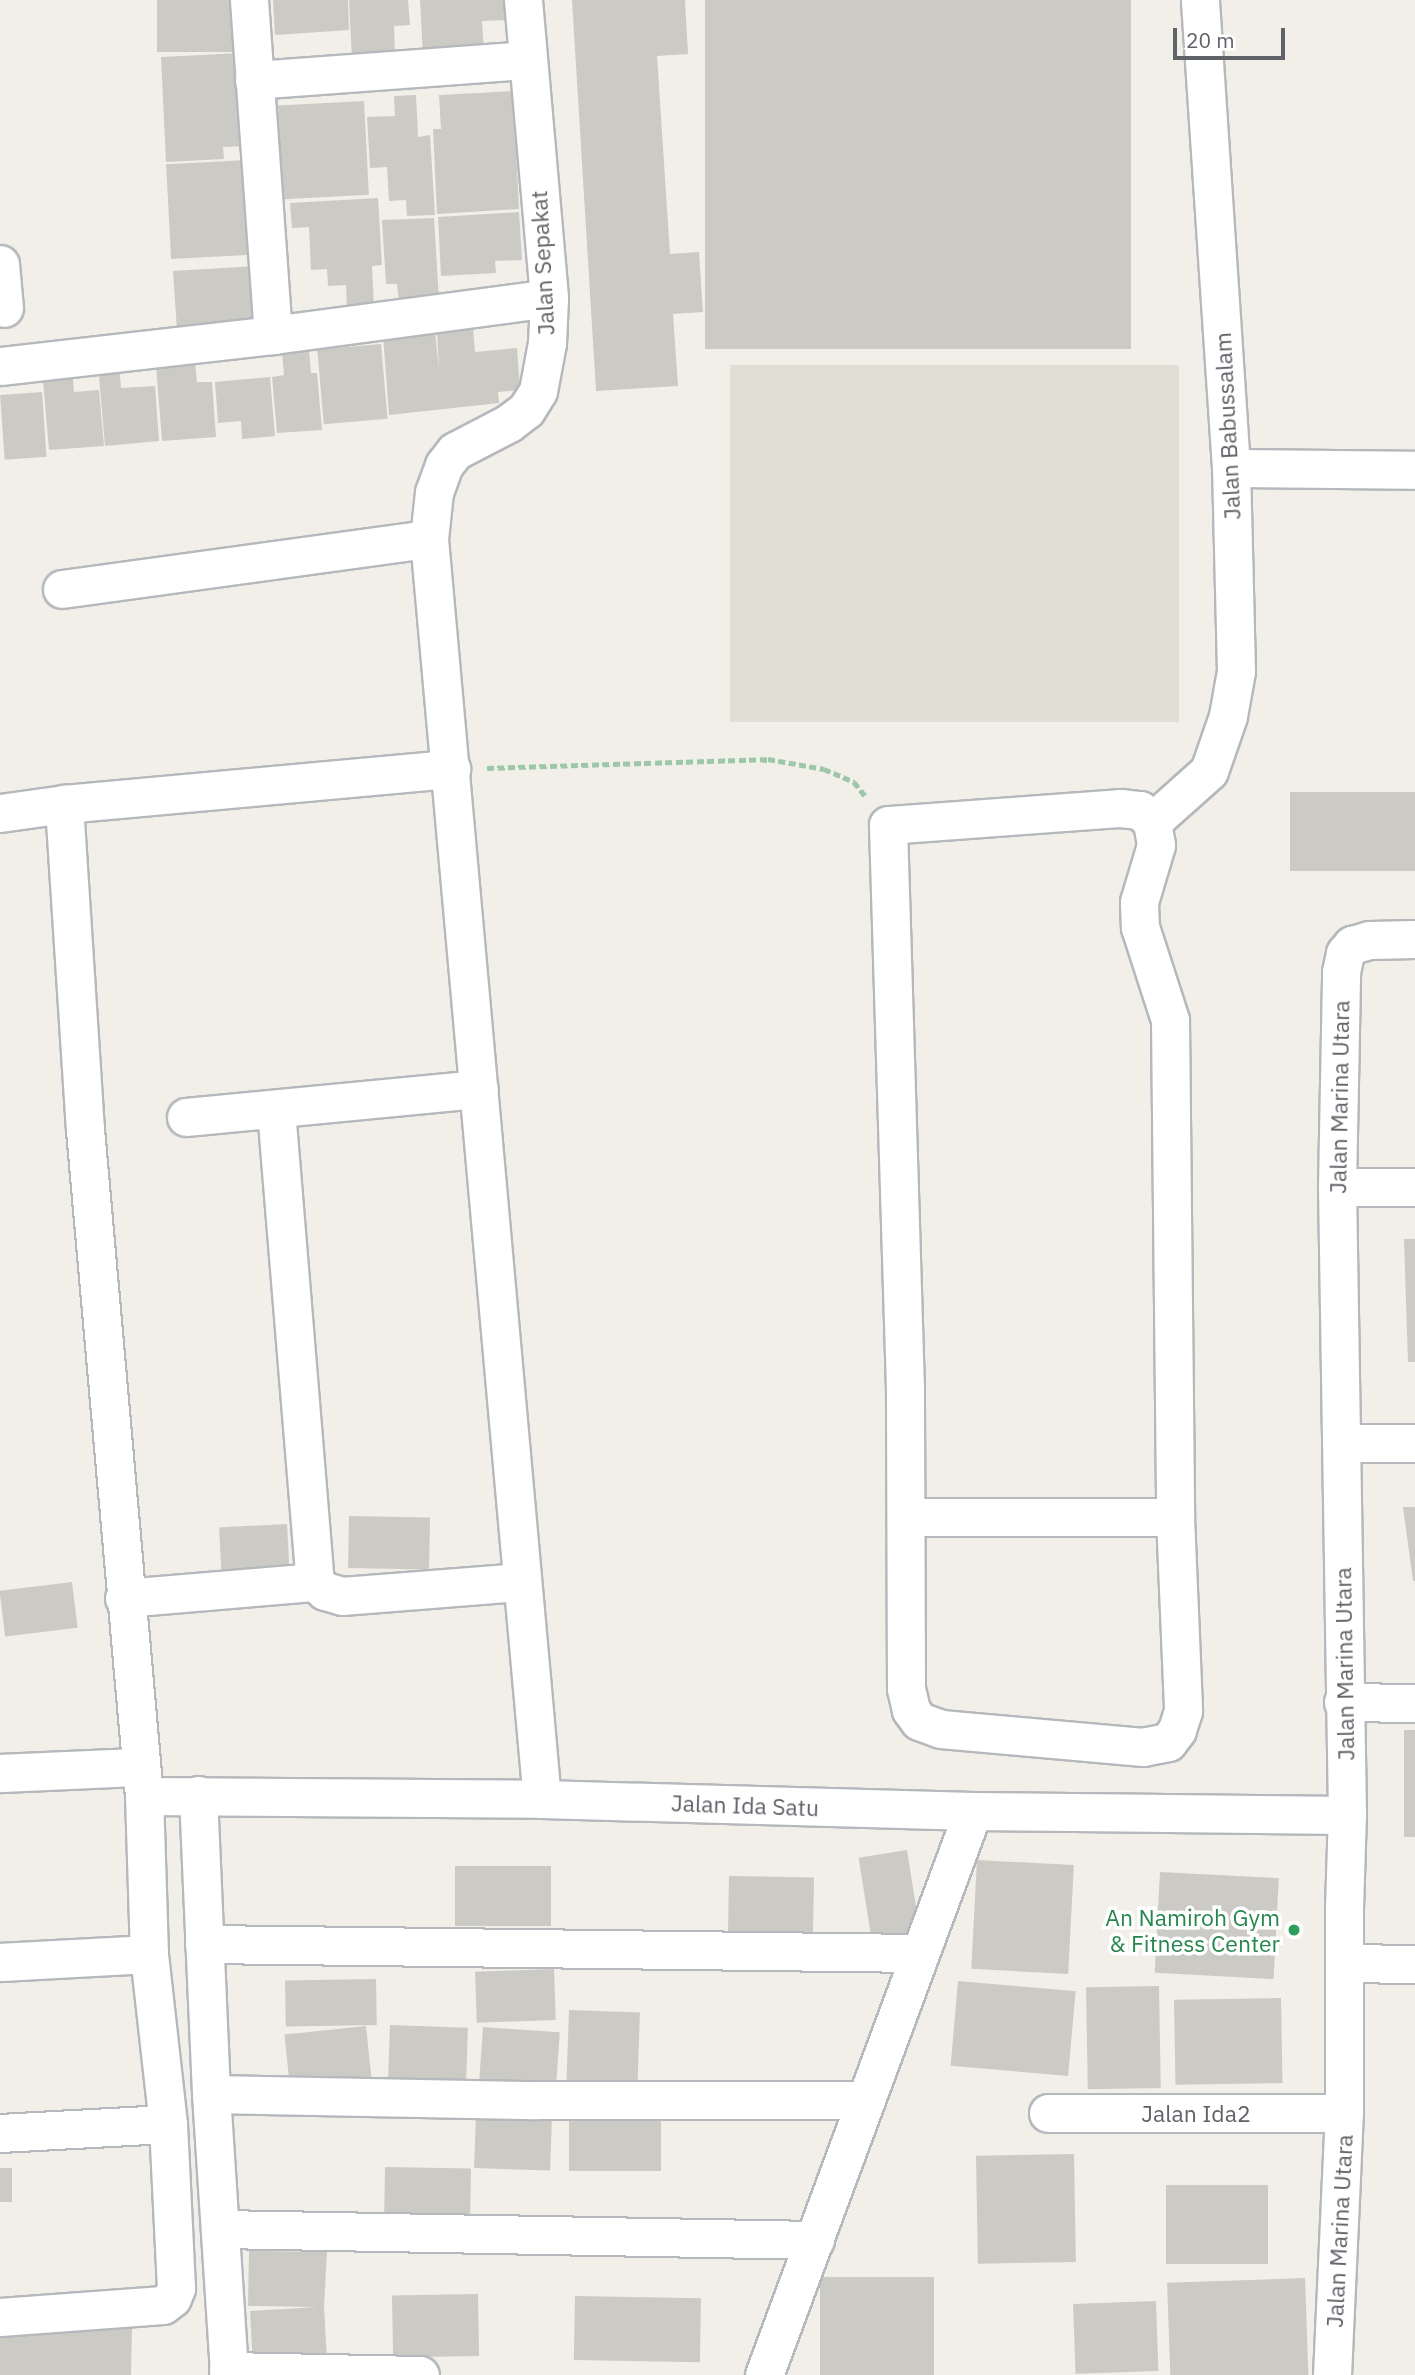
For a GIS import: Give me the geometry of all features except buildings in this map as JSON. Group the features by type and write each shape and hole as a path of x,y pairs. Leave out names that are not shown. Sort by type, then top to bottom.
{"street":[{"path":"249,0 273,335"},
{"name":"Jalan Sepakat","path":"523,0 526,60 549,298 547,343 538,391 526,410 509,423 456,451 444,465 434,492 429,539 542,1799"},
{"name":"Jalan Babussalam","path":"1152,822 1209,771 1228,716 1236,671 1231,468 1199,0"},
{"path":"254,80 526,60"},
{"path":"0,264 4,308"},
{"path":"0,366 273,335 549,298"},
{"path":"1231,468 1415,470"},
{"path":"62,589 429,539"},
{"path":"0,813 64,804 451,769"},
{"path":"0,2317 163,2305 172,2298 176,2288 168,2124 149,1954 141,1781 85,1130 64,804"},
{"path":"1120,808 1140,810 1152,822 1156,845 1139,902 1140,927 1170,1020 1175,1517 1183,1711 1177,1730 1168,1742 1143,1747 941,1729 919,1721 911,1710 906,1689 905,1389 888,825 1120,808"},
{"name":"Jalan Marina Utara","path":"1332,2375 1344,2113 1343,1964 1347,1815 1343,1702 1337,1187 1341,972 1345,953 1352,945 1369,940 1415,939"},
{"path":"186,1117 480,1088"},
{"path":"276,1110 315,1582 325,1591 342,1595 521,1582"},
{"path":"1337,1187 1415,1187"},
{"path":"1341,1443 1415,1443"},
{"path":"906,1517 1175,1517"},
{"path":"124,1598 315,1582"},
{"path":"1343,1702 1415,1703"},
{"name":"Jalan Ida Satu","path":"0,1773 141,1781 198,1795 542,1799 973,1811 1347,1815"},
{"path":"198,1795 211,2094 229,2373 420,2375"},
{"path":"764,2375 973,1811"},
{"path":"204,1944 919,1953"},
{"path":"0,1962 149,1954"},
{"path":"1343,1964 1415,1964"},
{"path":"211,2094 536,2100 866,2100"},
{"name":"Jalan Ida2","path":"1048,2113 1344,2113"},
{"path":"0,2133 168,2124"},
{"path":"220,2229 815,2241"}],"path":[{"path":"451,769 768,759 824,769 854,782 888,825"}],"shaded area":[{"path":"730,365 1179,365 1179,722 730,722"}],"place":[{"name":"An Namiroh Gym & Fitness Center","path":"1294,1930"}]}
